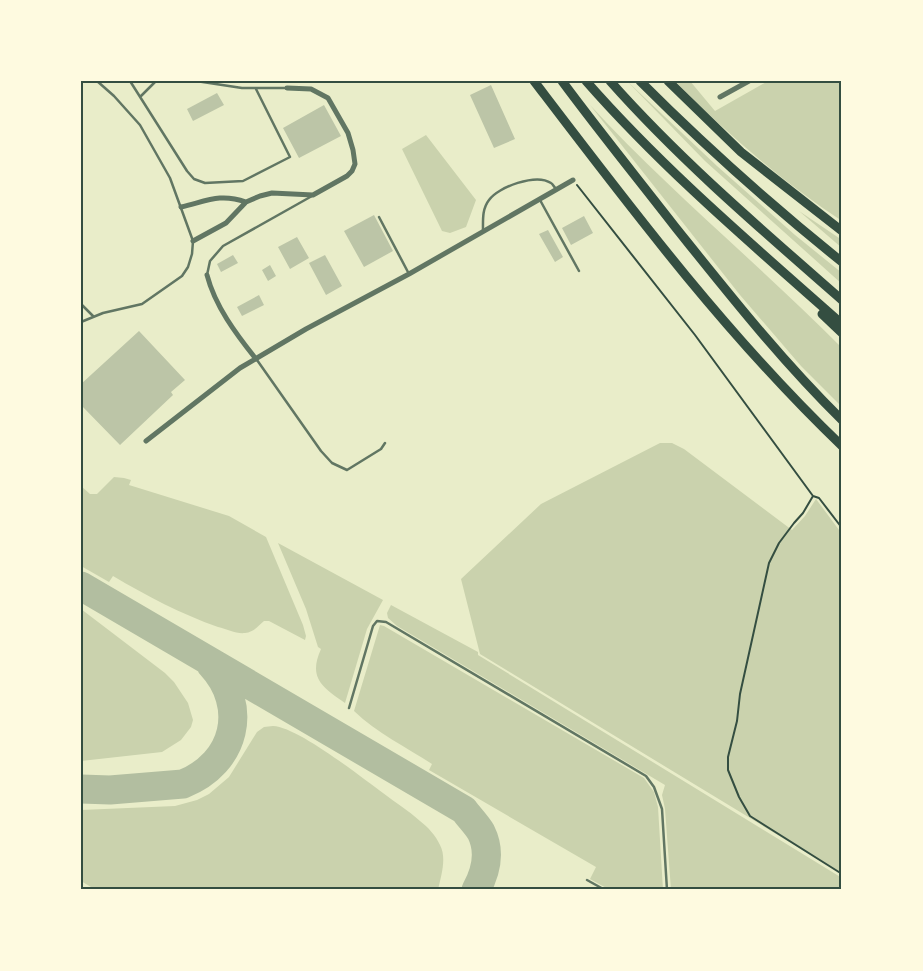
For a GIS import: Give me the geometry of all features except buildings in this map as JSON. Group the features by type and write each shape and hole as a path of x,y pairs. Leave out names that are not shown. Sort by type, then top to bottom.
{"highway":[{"path":"534,81 603,172 742,341 781,385 842,446"},
{"path":"562,81 600,132 739,307 784,360 841,419"},
{"path":"586,81 652,152 842,324"},
{"path":"610,81 665,140 710,183 842,300"},
{"path":"640,81 736,171 842,262"},
{"path":"668,81 741,152 842,232"},
{"path":"747,240 842,333"}],"street":[{"path":"720,97 749,81"},
{"path":"192,241 226,223 246,202 272,193 313,195 347,176 352,171 355,164 348,133 328,98 311,89 287,88"},
{"path":"146,441 240,368 306,329 409,274 573,180"},
{"path":"181,207 221,197 234,198 246,202"},
{"path":"207,275 211,290 218,304 241,341 256,359"}],"lane":[{"path":"81,322 93,316 142,304 182,276 188,267 192,254 192,241 170,178 140,125 114,96 97,81"},
{"path":"130,81 194,179 205,183 243,181 290,157 256,89"},
{"path":"140,96 156,81"},
{"path":"196,81 256,89 287,88"},
{"path":"483,231 484,210 489,199 508,186 531,180 544,180 551,183 556,189"},
{"path":"207,275 210,261 223,246 313,195"},
{"path":"539,199 579,271"},
{"path":"379,217 409,274"},
{"path":"81,304 93,316"},
{"path":"256,359 321,451 332,463 347,470 381,449 385,442"},
{"path":"349,708 373,626 377,621 386,622 646,776 659,796 662,809 667,890"},
{"path":"587,880 605,890"}],"path":[{"path":"573,180 695,335 813,496 818,498 842,528"},
{"path":"813,496 803,513 786,532 769,563 740,694 737,721 728,756 728,770 739,797 750,816 842,874"}],"green space":[{"path":"627,81 717,166 795,235 842,273 842,284 705,161"},
{"path":"675,81 690,81 715,111 768,81 842,81 842,221 797,190 755,156"},
{"path":"590,105 651,168 842,348 842,407 801,366 740,295"},
{"path":"426,135 476,200 466,227 450,233 442,231 402,149"},
{"path":"799,211 842,240 842,248"},
{"path":"660,443 672,443 684,449 792,530 805,516 816,499 842,534 842,874 480,654 461,579 541,504"},
{"path":"114,477 131,480 129,485 229,516 266,537 303,625 306,636 305,640 269,621 264,621 253,630 245,633 218,627 164,604 113,576 109,582 81,566 81,486 90,494 97,494"},
{"path":"278,543 383,600 367,629 345,703 324,687 317,675 317,659 321,649 318,647 306,609"},
{"path":"391,605 478,652 478,655 842,878 842,890 671,890 665,809 662,795 665,785 397,626 388,618 387,613"},
{"path":"81,609 165,673 174,682 188,703 193,720 191,727 181,740 162,752 81,761"},
{"path":"380,625 644,778 654,792 658,807 663,890 610,890 590,879 596,867 429,770 432,764 382,733 354,711"},
{"path":"273,726 284,729 313,743 407,810 426,826 436,838 442,850 443,867 438,890 96,890 81,881 81,810 175,806 197,800 209,794 229,777 257,732 264,727"}],"taxiway":[{"path":"81,586 464,810 481,832 486,847 485,869 476,890"},
{"path":"81,789 110,790 183,784 201,775 215,762 225,748 231,732 233,715 230,698 223,681 211,665"}]}
